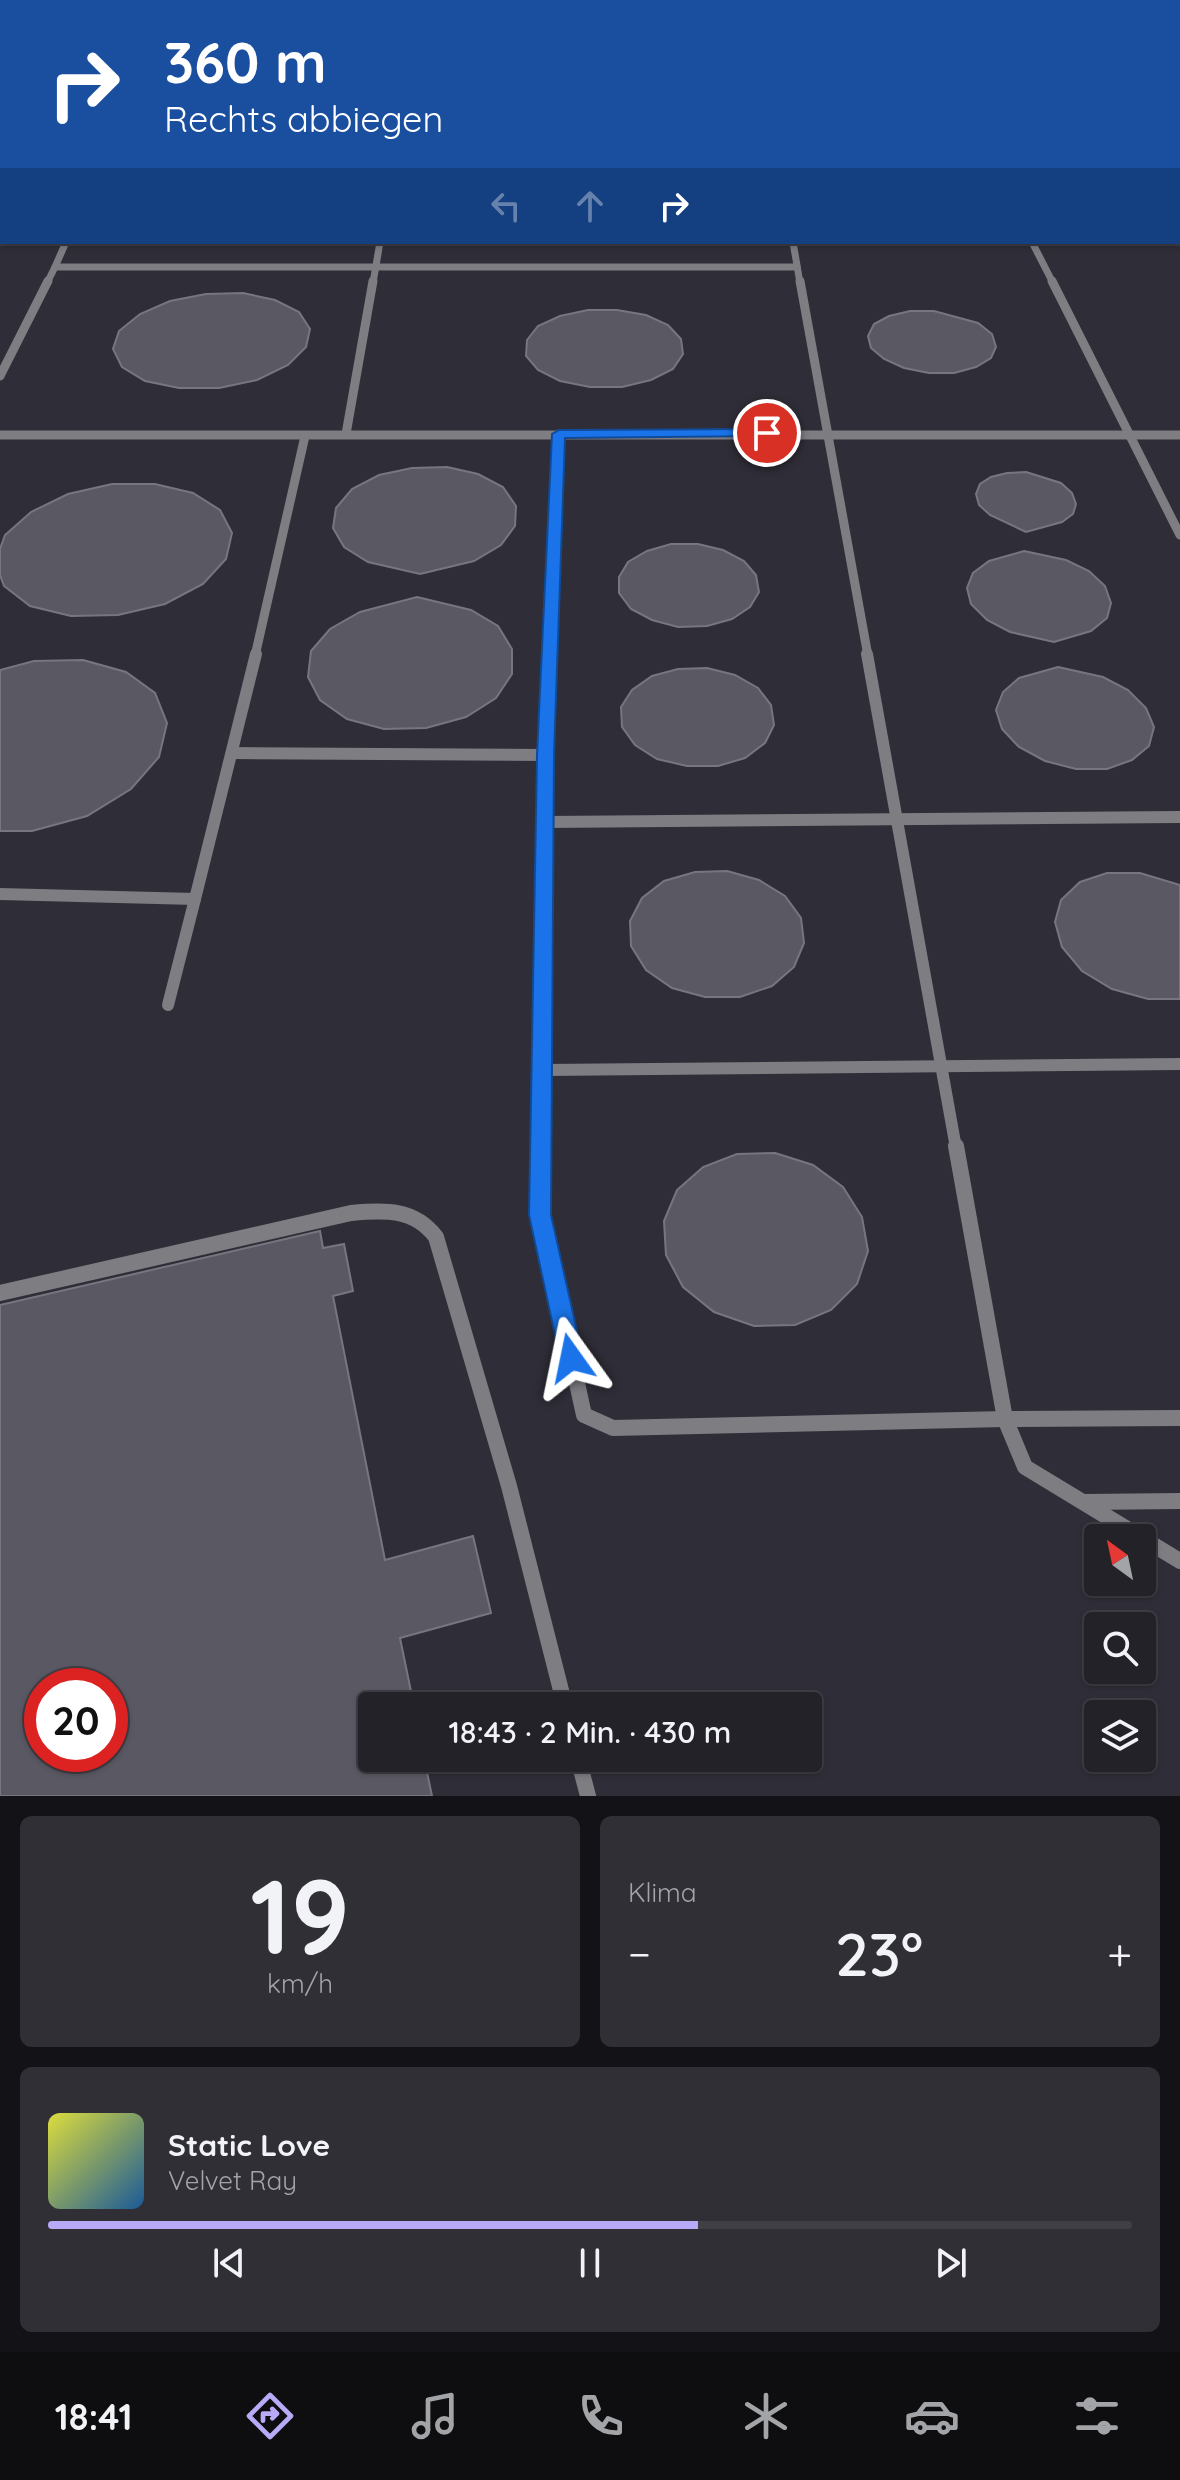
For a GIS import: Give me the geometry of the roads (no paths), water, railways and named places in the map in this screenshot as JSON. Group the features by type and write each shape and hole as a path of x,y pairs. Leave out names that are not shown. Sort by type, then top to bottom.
{"lane":[{"path":"0,376 65,244"},
{"path":"346,434 380,244"},
{"path":"793,244 1005,1419 1025,1467 1180,1561"},
{"path":"1033,244 1180,535"},
{"path":"55,267 797,267"},
{"path":"559,434 546,755 540,1215 584,1415 613,1428 1180,1418"},
{"path":"0,435 1180,435"},
{"path":"168,1005 233,753 305,436"},
{"path":"233,753 546,755"},
{"path":"545,822 1180,817"},
{"path":"0,894 195,899"},
{"path":"544,1070 1180,1064"},
{"path":"0,1293 351,1213 401,1212 423,1222 436,1237 501,1456 561,1692"},
{"path":"1084,1502 1180,1501"},
{"path":"582,1772 588,1796"}]}
